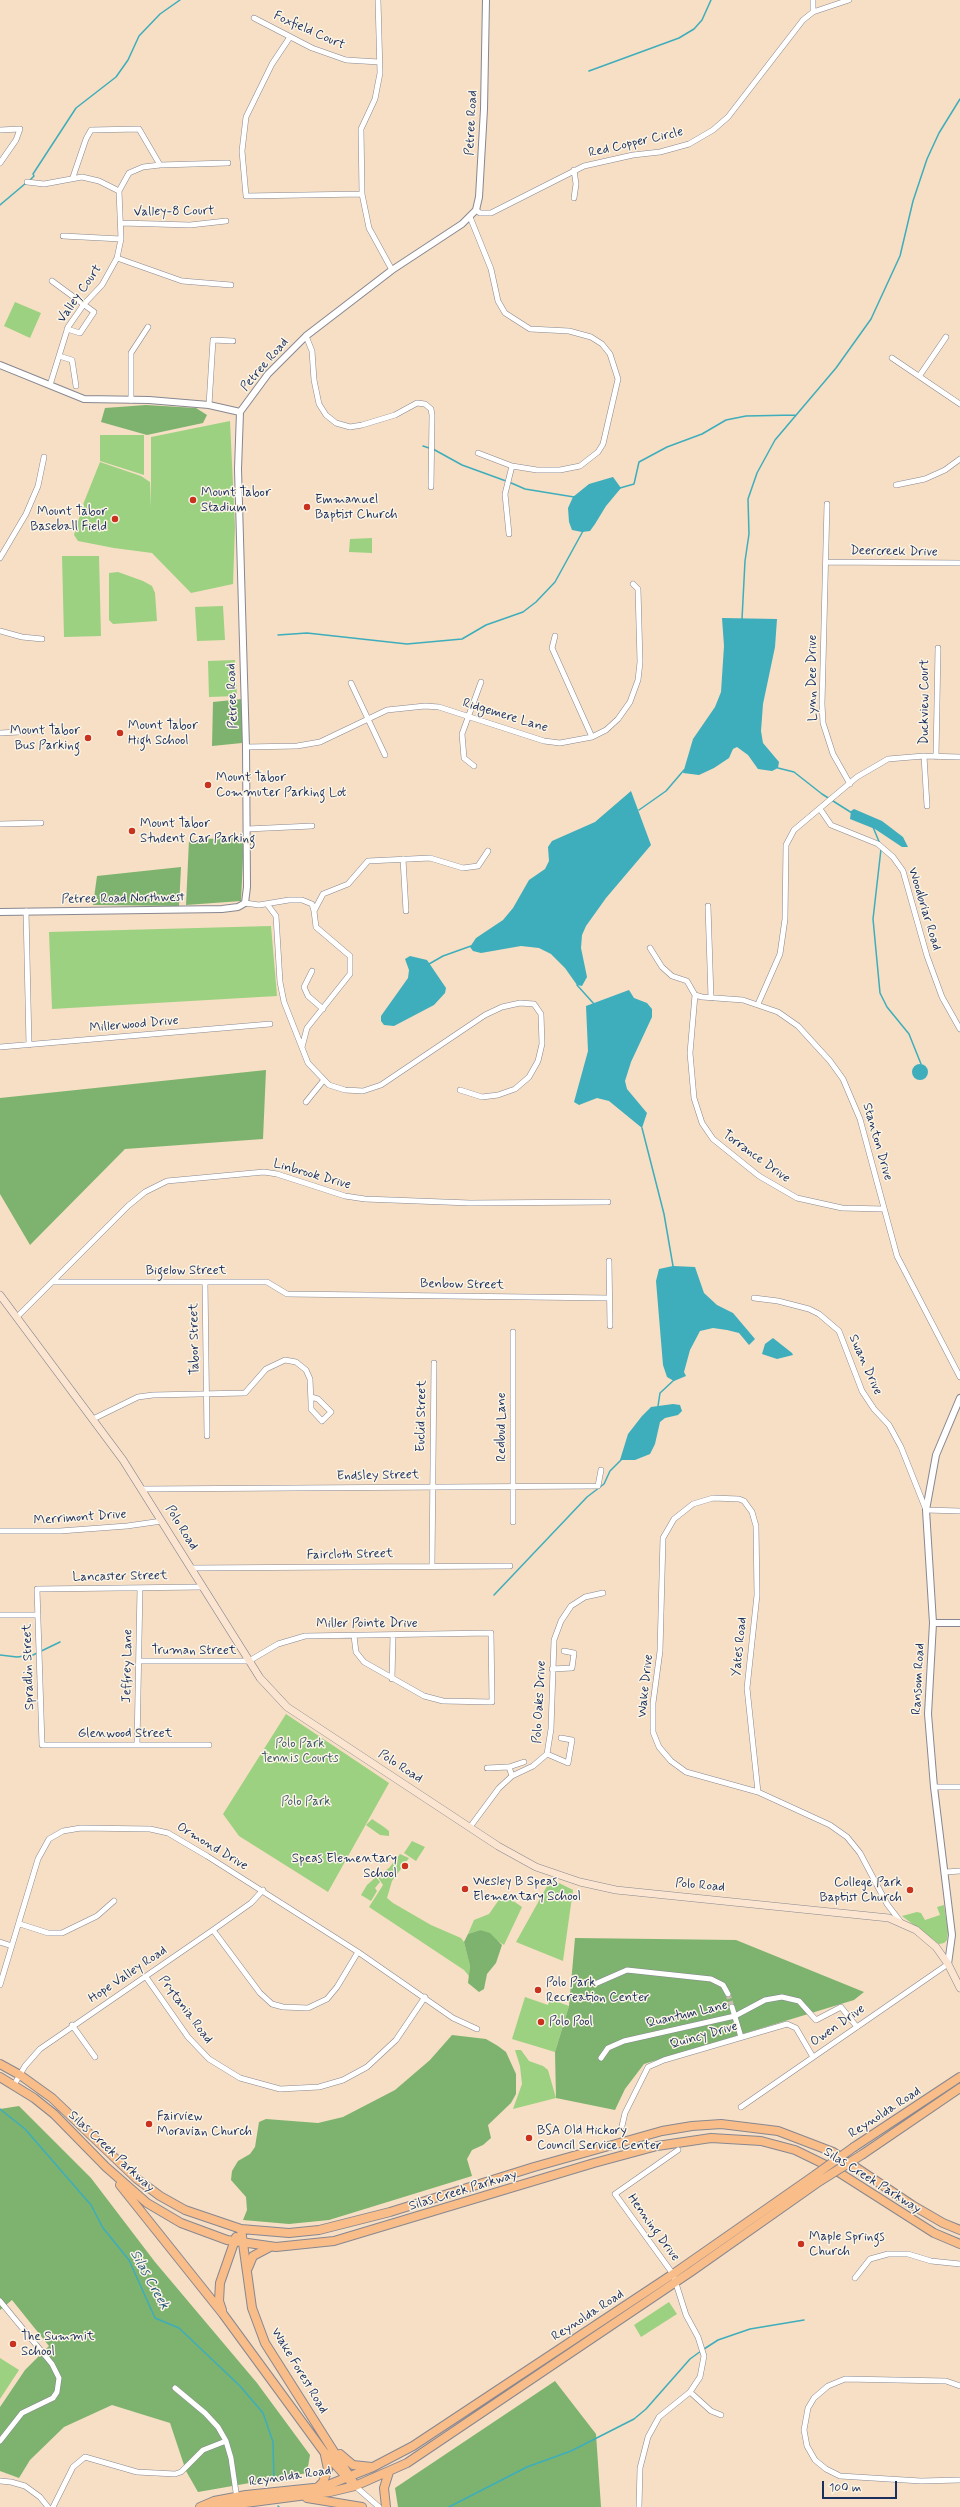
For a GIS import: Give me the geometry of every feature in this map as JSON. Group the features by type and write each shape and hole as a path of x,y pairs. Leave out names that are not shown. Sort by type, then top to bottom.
{"main road":[{"name":"Polo Road","path":"0,1295 93,1419 142,1490 263,1684 287,1707 470,1827 536,1867 586,1884 622,1890 877,1915 900,1921 927,1938 948,1964 960,1988"},
{"name":"Silas Creek Parkway","path":"0,2064 20,2075 74,2117 132,2174 160,2196 191,2213 241,2229 289,2233 319,2230 390,2212 534,2167 662,2131 692,2126 721,2124 778,2131 833,2152 912,2205 943,2223 960,2230"},
{"name":"Silas Creek Parkway","path":"0,2077 14,2085 54,2114 106,2167 160,2212 202,2232 234,2241 273,2246 301,2246 334,2241 594,2163 684,2140 711,2138 761,2142 795,2150 832,2168 934,2233 960,2244"},
{"name":"Reynolda Road","path":"200,2507 214,2501 295,2497 355,2486 407,2463 818,2178 854,2147 960,2077"},
{"name":"Reynolda Road","path":"818,2178 863,2154 960,2088"},
{"name":"Wake Forest Road","path":"106,2167 224,2314 324,2452 355,2486"},
{"name":"Wake Forest Road","path":"224,2314 219,2293 234,2241 241,2229"},
{"name":"Wake Forest Road","path":"241,2229 252,2308 265,2344 334,2449 349,2478"},
{"path":"247,2274 253,2256 262,2250 273,2246"},
{"name":"Reynolda Road","path":"215,2507 238,2500 317,2488 349,2478 373,2468 413,2446 675,2278"},
{"path":"334,2449 353,2464 373,2468"},
{"path":"317,2488 323,2482 328,2469 324,2452"},
{"path":"386,2507 384,2488 389,2472"},
{"path":"295,2497 362,2507"}],"street":[{"path":"378,0 379,86 361,129 362,194 369,228 392,270"},
{"name":"Petree Road","path":"245,903 247,887 247,829 238,469 240,412 268,374 306,336 392,270 470,217 476,210 479,197 481,166 486,0"},
{"path":"813,0 813,12"},
{"name":"Red Copper Circle","path":"476,210 480,213 490,212 530,195 574,170 622,157 682,147 713,130 736,108 795,30 813,12 849,0"},
{"name":"Foxfield Court","path":"254,18 290,37 346,60 379,62"},
{"path":"290,37 272,64 246,117 242,151 246,196 362,194"},
{"path":"0,130 20,129 16,140 0,164"},
{"path":"74,177 86,139 91,130 139,129 160,165"},
{"path":"27,182 44,184 74,177 91,178 119,191 129,173 143,167 228,163"},
{"path":"574,170 576,184 574,198"},
{"name":"Valley Court","path":"50,385 67,329 84,304 102,285 116,258 122,239 119,191"},
{"path":"470,217 491,269 498,301 505,313 530,329 569,331 591,336 609,351 617,370 618,384 605,438 601,448 580,466 560,470 544,471 512,466 478,453"},
{"name":"Valley-8 Court","path":"122,223 190,225 226,222"},
{"path":"63,236 122,239"},
{"path":"116,258 182,281 230,284"},
{"path":"52,281 94,312 80,333 67,329"},
{"path":"131,400 131,353 148,327"},
{"path":"306,336 312,350 314,380 320,404 326,415 336,423 350,427 362,426 395,416 417,403 425,404 431,409 431,487"},
{"path":"920,375 946,337"},
{"path":"209,406 213,340 233,341"},
{"path":"59,356 72,360 76,386"},
{"path":"892,358 920,375 960,404"},
{"path":"0,365 84,399 131,400 209,406 240,412"},
{"path":"1,554 29,507 38,486 44,457"},
{"path":"896,485 925,479 945,470 960,459"},
{"path":"509,534 506,494 512,466"},
{"name":"Lynn Dee Drive","path":"828,504 822,704 823,723 833,754 850,784"},
{"name":"Deercreek Drive","path":"827,562 960,563"},
{"name":"Ridgemere Lane","path":"246,747 297,746 320,742 387,710 425,706 439,707 544,741 560,743 592,737 606,730 618,719 630,702 638,680 640,662 638,589 633,584"},
{"path":"0,631 22,637 42,639"},
{"path":"554,636 552,648 592,737"},
{"name":"Duckview Court","path":"936,756 938,648"},
{"path":"474,766 464,758 462,734 481,682"},
{"path":"351,683 385,755"},
{"path":"0,733 38,731"},
{"path":"924,756 927,806"},
{"path":"758,1004 780,954 785,919 788,840 798,826 864,772 888,759 924,756 960,757"},
{"name":"Woodbriar Road","path":"820,809 831,825 878,844 893,857 903,871 927,956 942,997 960,1029"},
{"path":"0,824 41,823"},
{"path":"247,829 312,826"},
{"path":"314,911 323,894 348,884 368,861 430,858 463,868 478,866 488,851"},
{"path":"403,859 406,911"},
{"path":"245,903 267,904 302,900 312,904 316,927 350,956 350,974 307,1028 302,1047"},
{"name":"Petree Road Northwest","path":"0,912 222,909 238,907 245,903"},
{"path":"267,904 276,916 280,982 284,1002 308,1063 323,1081 345,1090 363,1091 382,1085 485,1015 502,1007 520,1003 534,1004 541,1014 542,1044 538,1061 529,1077 515,1089 498,1095 482,1097 460,1090"},
{"path":"708,906 711,998"},
{"path":"26,911 29,1045"},
{"path":"650,948 662,966 672,976 687,981 694,995"},
{"path":"312,971 304,987 308,996 323,1009"},
{"name":"Stanton Drive","path":"694,995 711,998 743,1000 778,1012 798,1026 830,1061 843,1079 860,1119 897,1256 907,1278 960,1377"},
{"name":"Torrance Drive","path":"694,995 690,1053 694,1098 702,1123 713,1139 727,1153 765,1180 797,1198 842,1208 884,1209"},
{"name":"Millerwood Drive","path":"0,1047 270,1024"},
{"path":"306,1102 323,1081"},
{"name":"Linbrook Drive","path":"17,1317 128,1206 145,1192 167,1181 264,1172 277,1174 345,1196 365,1199 470,1203 608,1202"},
{"path":"609,1261 610,1326"},
{"name":"Bigelow Street","path":"53,1282 267,1282 287,1294 315,1294"},
{"name":"Tabor Street","path":"205,1282 207,1436"},
{"name":"Benbow Street","path":"315,1294 609,1298"},
{"name":"Swan Drive","path":"754,1298 778,1301 809,1309 819,1314 839,1331 862,1390 874,1409 889,1425 901,1447 926,1510"},
{"name":"Redbud Lane","path":"513,1332 513,1522"},
{"path":"93,1419 138,1397 154,1395 206,1395 248,1392 266,1369 285,1360 296,1362 306,1370 310,1380 311,1409 322,1421 331,1412 318,1399 311,1397"},
{"name":"Euclid Street","path":"432,1565 434,1363"},
{"name":"Ransom Road","path":"948,1964 952,1936 946,1872 934,1787 928,1714 933,1623 926,1510 936,1455 960,1398"},
{"name":"Endsley Street","path":"142,1490 514,1485 598,1486 601,1470"},
{"name":"Wake Drive","path":"747,1505 739,1498 713,1498 693,1504 674,1519 663,1538 660,1651 653,1703 653,1732 659,1747 671,1761 686,1772 758,1792 830,1825 847,1837 860,1853 887,1904 900,1921"},
{"name":"Yates Road","path":"747,1505 752,1512 756,1526 758,1568 747,1688 758,1792"},
{"path":"926,1510 960,1511"},
{"name":"Merrimont Drive","path":"0,1531 60,1531 127,1526 162,1521"},
{"name":"Faircloth Street","path":"191,1568 432,1565 510,1566"},
{"name":"Lancaster Street","path":"37,1589 203,1587"},
{"name":"Jeffrey Lane","path":"137,1745 140,1588"},
{"name":"Spradlin Street","path":"37,1589 42,1744"},
{"name":"Polo Oaks Drive","path":"470,1827 499,1788 512,1776 533,1766 547,1754 551,1729 554,1640 561,1621 571,1606 586,1596 603,1593"},
{"path":"0,1615 38,1615"},
{"path":"933,1623 960,1623"},
{"name":"Miller Pointe Drive","path":"249,1661 278,1644 299,1636 492,1633 492,1702 435,1700 392,1679"},
{"path":"392,1679 393,1635"},
{"path":"354,1636 356,1652 360,1659 392,1679"},
{"path":"552,1668 572,1668 574,1653 564,1651"},
{"name":"Truman Street","path":"139,1661 249,1661"},
{"path":"547,1754 568,1764 572,1740 561,1738"},
{"name":"Glenwood Street","path":"42,1744 209,1745"},
{"path":"487,1768 509,1767 524,1762"},
{"path":"509,1767 512,1776"},
{"path":"934,1787 960,1787"},
{"name":"Ormond Drive","path":"0,1984 20,1924 41,1851 52,1836 72,1829 127,1828 168,1833 262,1890 358,1952 425,1997 453,2018 477,2029"},
{"path":"946,1872 960,1871"},
{"name":"Hope Valley Road","path":"14,2085 25,2066 40,2048 72,2025 146,1977 251,1903 262,1890"},
{"path":"20,1924 48,1933 62,1933 86,1922 114,1901"},
{"path":"213,1930 260,1993 272,2004 283,2007 308,2008 326,1999 337,1987 358,1952"},
{"path":"0,1942 12,1946"},
{"name":"Owen Drive","path":"741,2107 948,1964"},
{"path":"595,1984 627,1970 711,1979 723,1984 728,1994"},
{"name":"Prytania Road","path":"146,1977 185,2033 209,2059 240,2078 280,2089 319,2088 343,2080 367,2067 393,2044 425,1997"},
{"name":"Quantum Lane","path":"600,2058 608,2048 624,2042 735,2016 765,2000 782,1997 799,2001 816,2020 841,2007 857,2027"},
{"path":"732,2007 741,2037"},
{"name":"Quincy Drive","path":"622,2126 625,2113 648,2068 664,2060 787,2024 796,2028 813,2057"},
{"path":"72,2025 95,2057"},
{"name":"Henning Drive","path":"639,2507 640,2468 648,2437 659,2417 690,2392 700,2377 704,2356 698,2338 686,2315 675,2278 615,2194 678,2150"},
{"path":"855,2278 870,2260 888,2254 908,2254 932,2261 960,2264"},
{"path":"0,2301 52,2364 59,2381 53,2398 22,2413 0,2441"},
{"path":"960,2386 946,2381 845,2379 828,2386 812,2402 806,2417 804,2430 807,2446 816,2460 826,2469 840,2476 863,2479 960,2480"},
{"path":"175,2388 206,2413 218,2427 226,2441 231,2458 238,2500"},
{"path":"690,2392 702,2404 721,2415"},
{"path":"53,2507 54,2500 73,2467 86,2457 137,2472 175,2474 181,2472 203,2450 226,2441"},
{"path":"0,2481 25,2486 40,2497 48,2507"},
{"name":"Wake Forest Road","path":"355,2486 379,2507"}],"green space":[{"path":"15,302 41,313 30,338 4,326"},
{"path":"146,405 196,408 207,415 203,423 147,435 101,422 105,408"},
{"name":"Mount Tabor Stadium","path":"230,421 235,527 233,584 191,593 152,553 78,541 74,535 84,502 100,462 141,476 150,482 151,508 151,437"},
{"path":"100,435 144,435 144,475 100,461"},
{"path":"372,538 372,553 349,552 350,539"},
{"path":"62,556 99,556 101,636 64,637"},
{"path":"118,572 152,586 155,593 157,621 113,624 109,620 109,573"},
{"path":"223,606 225,640 197,641 195,607"},
{"path":"235,660 237,696 209,697 208,661"},
{"path":"242,699 242,743 212,746 213,702"},
{"path":"244,837 241,901 186,905 189,840"},
{"path":"181,867 179,906 93,905 97,876"},
{"path":"271,926 277,996 52,1009 49,932"},
{"path":"266,1070 263,1139 125,1149 30,1245 0,1194 0,1098"},
{"name":"Polo Park","path":"286,1714 389,1783 328,1892 239,1836 223,1814"},
{"path":"372,1819 389,1831 389,1836 380,1835 366,1825"},
{"path":"412,1841 425,1847 416,1861 404,1853"},
{"path":"400,1854 409,1858 392,1881 387,1898 431,1925 461,1938 464,1942 470,1966 469,1976 464,1970 369,1907 383,1885 377,1876 389,1868"},
{"path":"376,1877 380,1882 375,1888 377,1891 371,1901 361,1895 367,1885"},
{"path":"551,1879 573,1890 563,1961 516,1942"},
{"path":"503,1894 522,1907 504,1945 480,1930 468,1934 474,1920 489,1914"},
{"path":"944,1905 948,1931 947,1940 944,1943 939,1944 902,1916 917,1912 921,1913 925,1920 940,1915 937,1907"},
{"path":"480,1930 490,1933 502,1945 496,1963 487,1974 484,1989 479,1992 468,1983 470,1966 464,1942 468,1934"},
{"path":"575,1938 736,1940 864,1992 854,2000 644,2064 625,2089 615,2110 556,2098 555,2052 569,2006"},
{"name":"Polo Pool","path":"525,1997 548,2005 550,1999 569,2006 555,2052 512,2039"},
{"path":"452,2035 486,2039 498,2046 506,2052 516,2074 516,2094 511,2103 488,2125 491,2138 483,2145 472,2150 467,2159 472,2176 329,2220 289,2224 243,2220 247,2210 246,2197 231,2180 232,2171 238,2161 250,2154 255,2147 259,2122 266,2119 318,2123 343,2117 395,2090 430,2060"},
{"path":"515,2050 521,2050 529,2061 543,2066 548,2070 556,2098 513,2109 522,2084 520,2066"},
{"path":"19,2106 91,2178 155,2262 257,2383 310,2455 307,2473 198,2492 186,2471 170,2423 112,2405 64,2427 30,2460 19,2478 0,2471 0,2407 25,2370 49,2346 12,2300 0,2310 0,2109"},
{"path":"669,2302 677,2314 641,2337 634,2325"},
{"path":"0,2358 19,2370 0,2399"},
{"path":"555,2381 596,2434 601,2507 398,2507 395,2488"}],"water":[{"path":"613,477 621,488 606,506 590,531 582,532 572,530 569,522 568,508 573,497 589,484"},
{"path":"722,618 777,619 775,647 763,704 761,731 763,743 779,762 778,768 772,771 758,769 748,755 737,747 733,749 729,758 714,768 699,775 683,773 693,739 715,707 721,692 724,646"},
{"path":"631,791 651,845 606,898 586,926 582,935 581,948 587,977 582,986 577,985 565,968 551,954 539,948 521,946 481,953 473,951 470,947 476,938 503,920 513,908 529,880 545,869 549,861 548,847 552,841 595,822"},
{"path":"854,809 882,821 903,837 908,847 902,847 875,829 850,819 851,811"},
{"path":"410,956 427,960 446,988 445,993 434,1005 394,1026 384,1025 381,1021 381,1016 408,978 409,970 405,959"},
{"path":"629,990 634,998 647,1003 652,1009 652,1017 631,1062 625,1081 627,1089 647,1113 642,1128 609,1101 597,1098 579,1105 574,1102 588,1051 586,1006"},
{"path":"920,1064 926,1066 928,1072 926,1078 920,1080 914,1078 912,1072 914,1066"},
{"path":"673,1266 695,1267 704,1293 717,1305 733,1313 755,1339 749,1345 739,1333 713,1328 700,1331 690,1350 684,1372 686,1376 674,1381 667,1377 663,1365 656,1281 659,1269"},
{"path":"773,1338 793,1355 777,1359 762,1354 765,1344"},
{"path":"673,1404 680,1405 682,1411 678,1415 665,1418 660,1422 655,1444 650,1454 635,1460 620,1460 628,1434 642,1416 651,1407"}],"waterway":[{"path":"29,181 34,176 33,174 76,108 116,77 128,60 139,36 160,14 180,0"},
{"path":"589,71 679,38 694,29 702,20 711,0"},
{"path":"742,619 745,561 749,534 748,499 757,473 775,440 836,368 871,319 900,256 913,201 927,159 939,133 960,99"},
{"path":"0,205 26,183"},
{"path":"620,488 634,484 639,462 667,447 702,434 726,420 746,416 796,415"},
{"path":"423,446 429,448"},
{"path":"433,449 462,465 506,481"},
{"path":"509,482 525,489 574,497"},
{"path":"278,635 307,633 407,644 462,639 486,625 523,612 536,602 555,582 583,531"},
{"path":"778,768 794,772 822,794 852,813"},
{"path":"639,810 666,791 684,770"},
{"path":"873,827 880,844"},
{"path":"881,849 873,919 880,993 887,1007 909,1034 921,1064"},
{"path":"429,964 443,956 471,946"},
{"path":"577,985 594,1004"},
{"path":"642,1128 664,1214 673,1266"},
{"path":"658,1406 660,1393 674,1380"},
{"path":"494,1595 587,1497 604,1484 610,1471 622,1459"},
{"path":"0,1655 17,1657 33,1655 60,1642"},
{"name":"Silas Creek","path":"0,2109 25,2129 91,2205 103,2228 129,2260 155,2318 179,2328 240,2386 263,2413 273,2442 274,2482"},
{"path":"704,2349 718,2340 750,2329 804,2320"},
{"path":"449,2507 527,2467 571,2451 634,2419 646,2409 690,2359 701,2351"}],"tunnel":[{"path":"728,1994 732,2007"}],"place":[{"name":"Mount Tabor Stadium","path":"193,500"},
{"name":"Emmanuel Baptist Church","path":"307,507"},
{"name":"Mount Tabor Baseball Field","path":"115,519"},
{"name":"Mount Tabor High School","path":"120,733"},
{"name":"Mount Tabor Bus Parking","path":"88,738"},
{"name":"Mount Tabor Commuter Parking Lot","path":"208,785"},
{"name":"Mount Tabor Student Car Parking","path":"132,831"},
{"name":"Speas Elementary School","path":"405,1866"},
{"name":"Wesley B Speas Elementary School","path":"465,1889"},
{"name":"College Park Baptist Church","path":"910,1890"},
{"name":"Polo Park Recreation Center","path":"538,1990"},
{"name":"Polo Pool","path":"541,2022"},
{"name":"Fairview Moravian Church","path":"149,2124"},
{"name":"BSA Old Hickory Council Service Center","path":"529,2138"},
{"name":"Maple Springs Church","path":"801,2244"},
{"name":"The Summit School","path":"13,2344"}],"park label":[{"name":"Polo Park Tennis Courts","path":"300,1752"}]}
